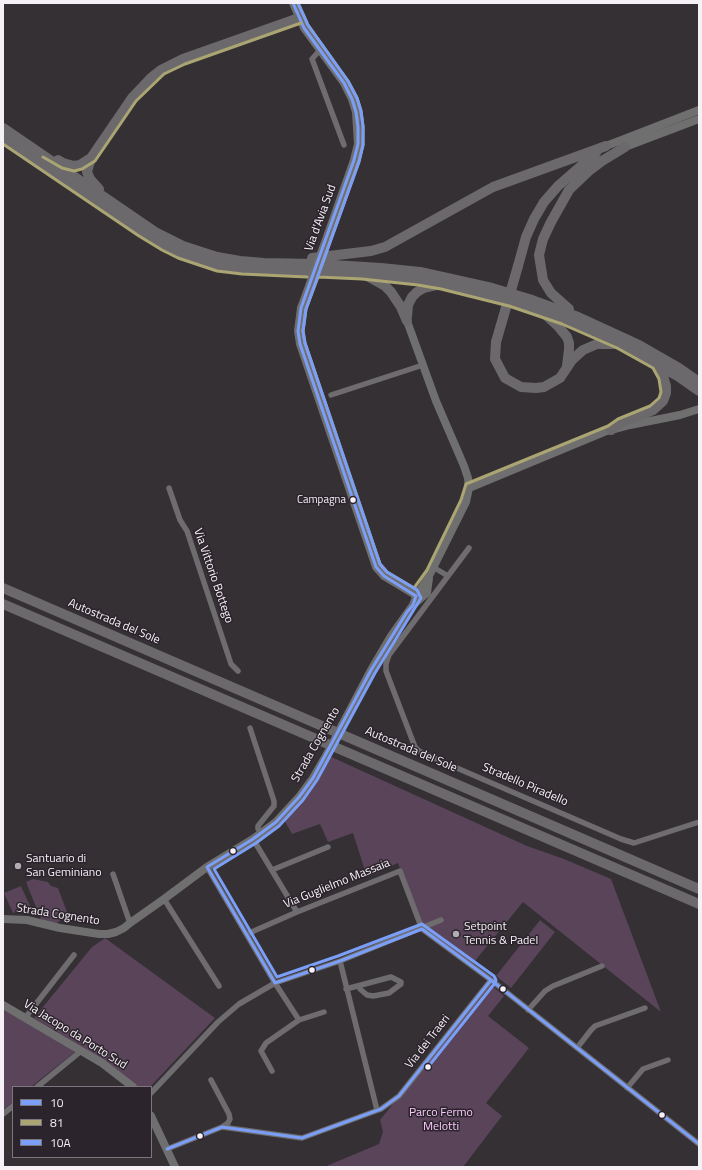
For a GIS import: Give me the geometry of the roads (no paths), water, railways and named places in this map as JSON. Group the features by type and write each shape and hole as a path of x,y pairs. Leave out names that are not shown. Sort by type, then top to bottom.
{"highway":[{"path":"128,214 95,185 87,172 91,158 132,98 162,70 183,59 299,18"},
{"path":"5,132 63,163 80,165 91,158"},
{"path":"5,132 155,232 183,246 218,257 419,280 442,284 510,301 564,319 619,344 676,375 699,392"},
{"path":"5,132 142,232 180,254 218,266 242,270 381,268 420,272 492,288 529,299 578,317 638,345 679,368 699,382"},
{"path":"264,263 371,251 385,247 493,187 606,146"},
{"path":"606,146 581,165 558,186 544,202 534,219 526,237 496,342 495,358 505,378 521,387 536,388 544,387 560,378 576,355 589,347 596,344 619,344"},
{"path":"581,165 607,152 625,147"},
{"path":"578,317 559,302 543,280 539,255 543,239 569,190 602,161 625,147"},
{"path":"362,274 378,281 392,292 407,321"},
{"path":"407,321 408,305 412,297 417,292 430,286 442,284"},
{"path":"542,311 567,337 569,349 566,368"},
{"path":"611,430 620,423 653,410 663,401 666,393 666,386 662,373 656,364"},
{"name":"Autostrada del Sole","path":"3,588 699,889"},
{"path":"3,604 699,904"}],"street":[{"name":"Via d'Avia Sud","path":"293,3 299,18 344,83 352,99 358,126 358,144 354,160 301,308 298,331 300,344 376,567 384,576 415,595"},
{"path":"320,50 312,59 344,145"},
{"path":"606,146 699,110"},
{"path":"625,147 699,119"},
{"path":"407,321 436,401 464,466 468,478 469,488 611,430 630,424 684,414 699,409"},
{"path":"331,395 423,365"},
{"name":"Via Vittorio Bottego","path":"169,488 180,520 187,532 231,664 238,671"},
{"name":"Strada Cognento","path":"413,605 415,595 421,589 432,569 466,502 469,488"},
{"path":"432,569 448,576 469,548"},
{"name":"Strada Cognento","path":"3,920 27,920 60,928 108,934 116,932 164,900 206,867 254,841 261,832 276,822 314,778 371,670 407,612 427,593 432,569"},
{"name":"Stradello Piradello","path":"448,576 389,656 386,664 386,670 415,747 419,751 621,839 634,843 699,822"},
{"path":"250,728 274,801 274,806 258,826 258,829 261,832"},
{"path":"254,841 297,912"},
{"path":"272,870 328,847"},
{"path":"206,867 275,983 300,1020"},
{"name":"Via Guglielmo Massaia","path":"247,934 297,912 400,871 422,929"},
{"path":"114,874 130,923"},
{"path":"164,900 219,986"},
{"path":"152,1092 228,1013 239,1004 275,983 340,961 441,920"},
{"path":"422,929 491,980 699,1144"},
{"path":"25,1018 74,955"},
{"path":"340,961 377,1110"},
{"path":"528,1010 545,991 553,986 602,966"},
{"path":"346,989 391,977 401,984 390,993 373,996 367,995 360,989 359,986"},
{"name":"Via dei Traeri","path":"166,1149 222,1127 302,1138 377,1110 399,1096 491,980"},
{"name":"Via Jacopo da Porto Sud","path":"3,1005 116,1073 132,1086"},
{"path":"577,1048 595,1026 645,1008"},
{"path":"272,1072 261,1051 266,1043 300,1020 324,1012"},
{"path":"38,1086 81,1051"},
{"path":"628,1088 643,1069 668,1060"},
{"path":"210,1080 229,1114 230,1119 228,1123 222,1127"},
{"path":"3,1114 12,1107"},
{"path":"152,1118 175,1167"}],"place":[{"name":"Campagna","path":"353,500"},
{"name":"Santuario di San Geminiano","path":"18,866"},
{"name":"Setpoint Tennis & Padel","path":"456,934"}],"park label":[{"name":"Parco Fermo Melotti","path":"441,1120"}]}
